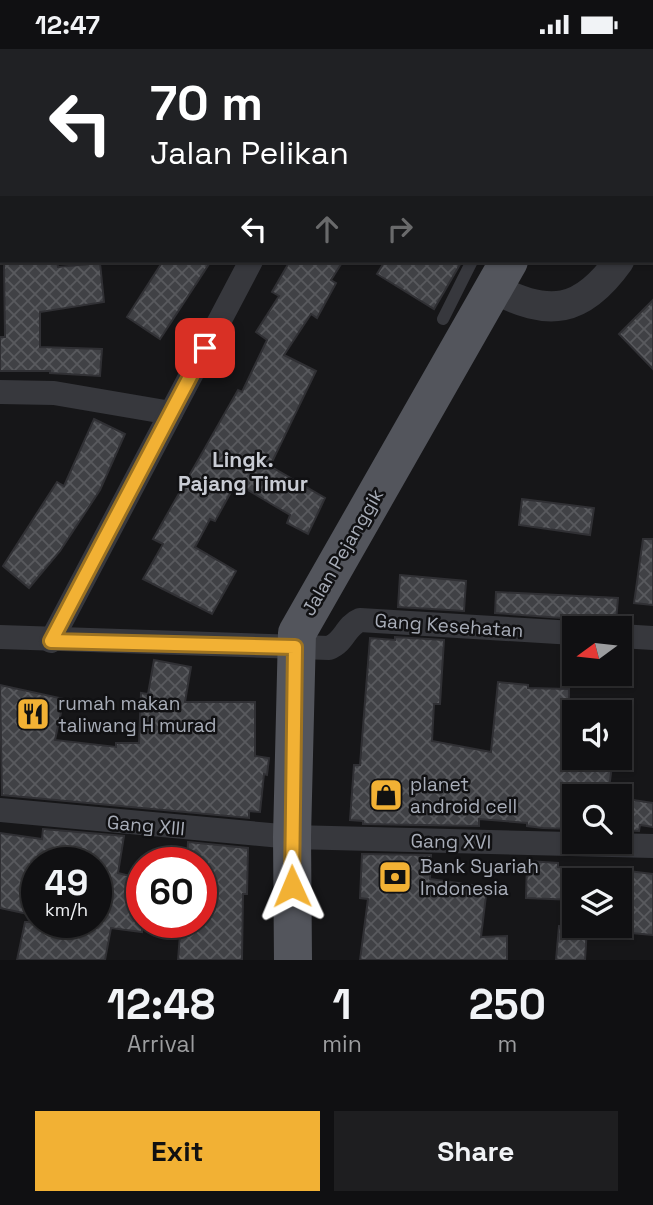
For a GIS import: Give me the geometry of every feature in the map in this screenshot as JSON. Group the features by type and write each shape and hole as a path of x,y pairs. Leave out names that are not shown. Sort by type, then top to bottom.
{"main road":[{"name":"Jalan Pejanggik","path":"293,960 292,837 297,633 491,270"}],"street":[{"path":"51,641 250,263"},
{"path":"491,270 529,302 562,306 576,303 601,285 618,263"},
{"path":"0,392 54,393 171,412"},
{"name":"Gang Kesehatan","path":"295,647 329,648 338,645 352,624 360,619 562,632"},
{"path":"0,637 51,641 295,647"},
{"path":"632,637 653,638"},
{"name":"Gang XIII","path":"0,810 292,837"},
{"name":"Gang XVI","path":"292,837 653,846"}],"lane":[{"path":"443,319 491,270"}],"building":[{"path":"4,263 57,263 58,267 100,263 104,302 40,312 40,347 102,349 100,376 50,371 0,371 0,337 5,337"},
{"path":"162,263 210,263 160,339 127,317"},
{"path":"289,263 342,263 331,280 336,283 317,318 311,314 284,355 316,371 270,466 325,498 308,534 287,523 290,515 236,483 215,521 210,519 195,547 236,571 212,614 143,579 163,544 153,539 238,390 242,392 267,340 256,332 279,296 272,292"},
{"path":"384,263 461,263 434,309 377,274"},
{"path":"653,300 653,369 619,334"},
{"path":"94,419 125,434 100,490 60,551 29,588 3,566 57,482 64,486"},
{"path":"522,499 594,508 590,535 519,525"},
{"path":"643,539 653,539 653,605 634,603"},
{"path":"400,575 466,581 464,611 398,607"},
{"path":"496,592 618,598 616,616 562,618 495,613"},
{"path":"395,637 444,640 440,704 434,704 432,741 491,752 498,682 528,685 528,688 569,689 569,700 562,700 562,770 611,770 610,784 562,784 562,829 479,819 479,826 363,824 363,821 350,820 354,765 360,765 370,638 395,640"},
{"path":"154,660 191,667 185,702 255,702 255,756 269,758 267,775 264,774 260,812 249,811 249,818 2,795 0,685 64,699 55,740 116,747 116,743 139,743 141,693 148,694"},
{"path":"632,800 653,803 653,827 640,825 639,831 632,831"},
{"path":"43,829 124,836 118,873 126,875 126,930 112,928 112,847 21,847 21,913 0,908 0,833 42,839"},
{"path":"188,842 248,848 247,894 243,894 242,960 178,960 180,938 217,938 217,847 188,847"},
{"path":"362,854 431,855 430,879 487,887 481,937 507,936 507,960 360,960 368,899 360,898"},
{"path":"527,861 558,863 558,867 574,868 562,868 562,900 526,898"},
{"path":"632,871 653,874 653,935 632,933"},
{"path":"559,926 562,926 562,938 586,938 585,960 556,960"},
{"path":"22,938 109,938 105,960 17,960"}],"place":[{"name":"rumah makan taliwang H murad","path":"33,714"},
{"name":"planet android cell","path":"386,795"},
{"name":"Bank Syariah Indonesia","path":"395,877"}],"district":[{"name":"Lingk. Pajang Timur","path":"243,472"}],"route":[{"path":"205,348 51,641 295,647 292,886"}]}
